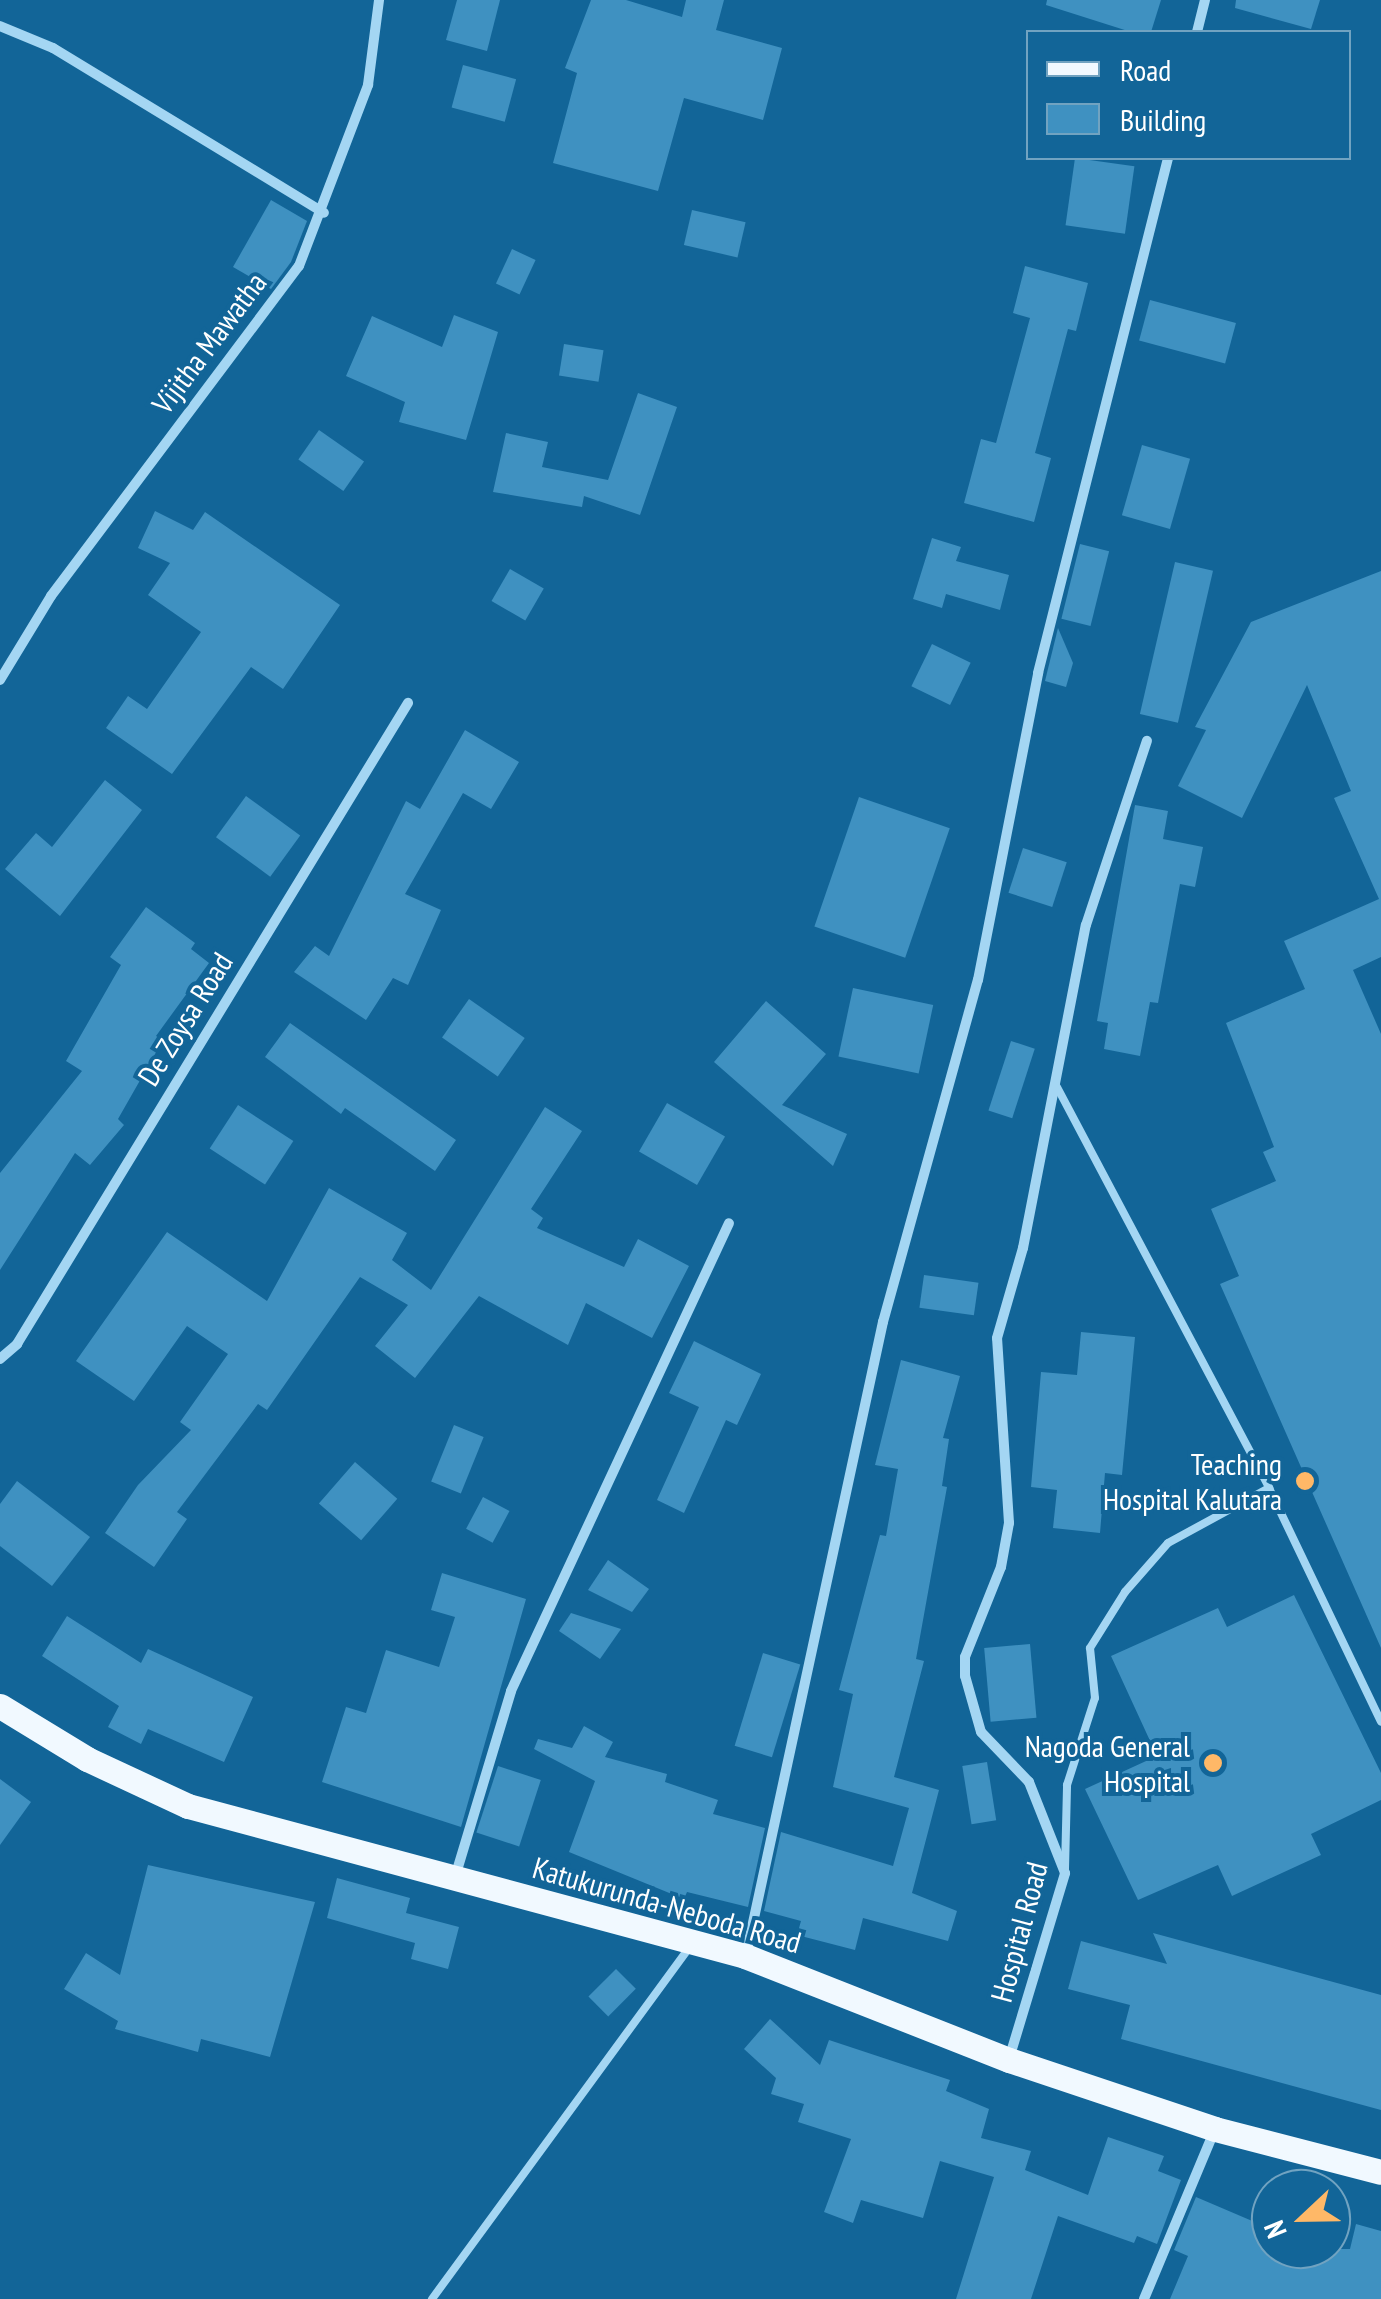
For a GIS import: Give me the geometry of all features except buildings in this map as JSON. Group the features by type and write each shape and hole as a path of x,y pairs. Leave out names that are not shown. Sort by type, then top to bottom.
{"main road":[{"name":"Katukurunda-Neboda Road","path":"0,1706 86,1758 188,1806 746,1956 1009,2060 1215,2129 1381,2172"}],"street":[{"name":"Vijitha Mawatha","path":"0,680 51,596 299,266 324,214 368,85 379,0"},
{"path":"1198,30 1205,0"},
{"path":"0,26 52,48 324,214"},
{"path":"746,1956 883,1322 978,980 1038,673 1167,160"},
{"name":"De Zoysa Road","path":"0,1359 17,1344 408,703"},
{"path":"1065,1873 1029,1782 981,1732 964,1676 965,1657 1001,1567 1009,1523 997,1338 1057,1088 1086,926 1146,741"},
{"path":"454,1878 511,1691 729,1223"},
{"name":"Hospital Road","path":"1009,2060 1065,1873"},
{"path":"1144,2299 1215,2129"}],"lane":[{"path":"1057,1088 1269,1488 1381,1722"},
{"name":"Hospital Road","path":"1065,1873 1067,1785 1095,1698 1090,1648 1124,1592 1168,1543 1269,1488"},
{"path":"432,2299 692,1942"}],"place":[{"name":"Teaching Hospital Kalutara","path":"1305,1481"},
{"name":"Nagoda General Hospital","path":"1213,1763"}]}
